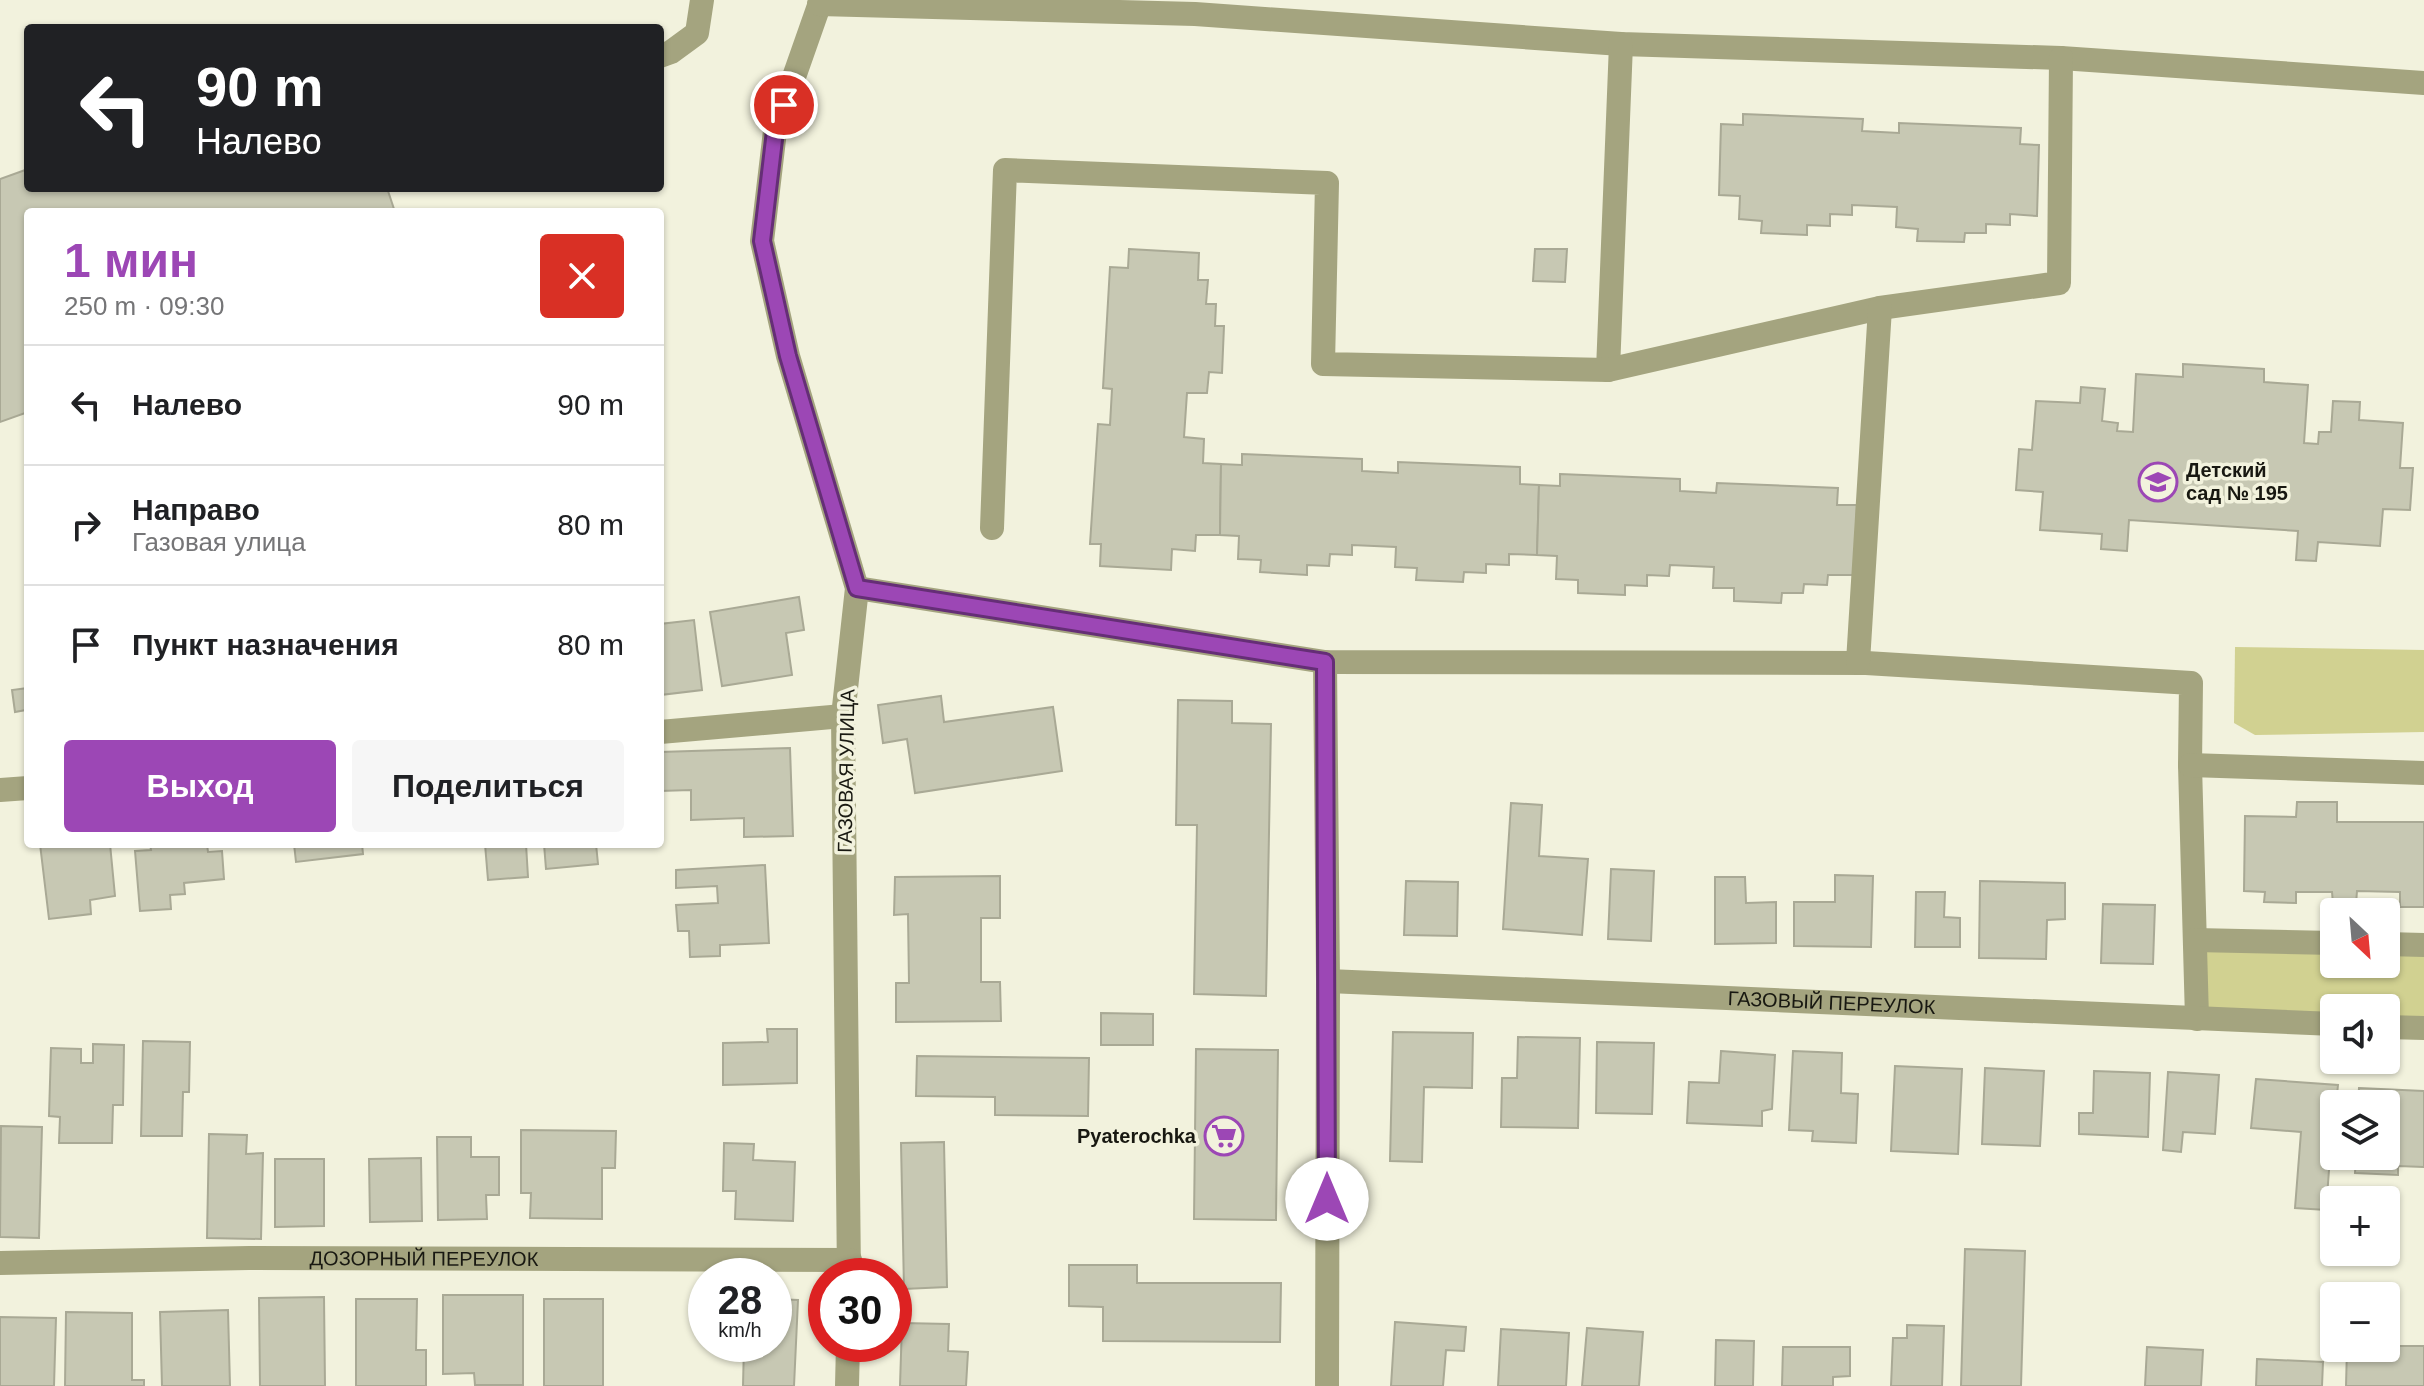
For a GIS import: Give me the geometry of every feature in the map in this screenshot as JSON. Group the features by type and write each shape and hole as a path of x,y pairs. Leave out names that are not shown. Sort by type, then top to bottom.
{"street":[{"path":"664,55 697,33 702,0"},
{"path":"820,2 1195,14 1621,44 2061,58 2424,83"},
{"name":"ГАЗОВАЯ УЛИЦА","path":"820,2 775,131 762,241 788,356 857,588 843,716 849,1258"},
{"path":"1608,370 1621,44"},
{"path":"992,528 1005,170 1327,183 1323,364 1608,370 1880,308 2059,283 2061,58"},
{"path":"1858,662 1880,308"},
{"path":"857,588 1325,662 1858,662 2191,683 2190,765 2197,1019"},
{"path":"1325,662 1327,1386"},
{"path":"664,732 843,716"},
{"path":"2190,765 2424,773"},
{"path":"0,790 24,788"},
{"path":"2195,940 2320,943"},
{"path":"2400,944 2424,945"},
{"name":"ГАЗОВЫЙ ПЕРЕУЛОК","path":"1328,981 2320,1023"},
{"path":"2400,1027 2424,1028"},
{"name":"ДОЗОРНЫЙ ПЕРЕУЛОК","path":"0,1263 249,1258 808,1267"},
{"path":"847,1386 848,1362"}],"green space":[{"path":"2235,647 2424,650 2424,732 2255,735 2234,723"},
{"path":"2195,940 2320,943 2320,978 2400,978 2400,944 2424,945 2424,1028 2400,1027 2400,994 2320,994 2320,1023 2197,1019"}],"building":[{"path":"1743,114 1863,119 1862,131 1899,133 1899,123 2021,128 2020,144 2039,145 2037,216 2010,214 2010,225 1986,224 1986,233 1965,233 1964,242 1917,241 1918,229 1896,227 1897,207 1852,205 1852,215 1830,214 1830,226 1807,225 1807,235 1761,233 1762,221 1739,219 1740,196 1719,195 1721,124 1743,125"},
{"path":"24,170 24,192 388,192 394,208 24,208 24,413 0,422 0,179"},
{"path":"1129,249 1199,253 1198,280 1208,280 1206,304 1216,304 1215,326 1224,326 1222,373 1209,372 1207,393 1187,393 1184,437 1204,439 1203,463 1221,464 1220,535 1196,535 1195,551 1172,549 1171,570 1100,566 1101,544 1090,544 1098,424 1110,425 1112,389 1103,388 1110,267 1128,268"},
{"path":"1535,249 1567,249 1565,282 1533,281"},
{"path":"2183,364 2264,369 2264,382 2308,385 2304,443 2318,444 2319,432 2331,432 2333,401 2360,402 2359,420 2403,423 2400,468 2413,468 2410,510 2383,509 2380,546 2318,542 2316,561 2296,560 2298,531 2129,520 2127,551 2101,549 2102,534 2040,530 2043,492 2016,490 2019,449 2032,450 2036,401 2080,403 2081,387 2105,389 2102,421 2118,423 2117,431 2133,432 2136,374 2183,377"},
{"path":"1242,454 1362,459 1362,471 1398,473 1398,462 1520,467 1520,484 1539,485 1537,555 1509,554 1509,565 1486,564 1486,573 1464,572 1463,582 1416,580 1417,568 1395,567 1396,547 1352,545 1352,555 1330,554 1329,566 1307,565 1307,575 1260,572 1261,560 1238,559 1239,536 1220,535 1221,464 1242,465"},
{"path":"1560,474 1680,479 1680,491 1716,493 1717,483 1838,488 1837,505 1857,505 1854,575 1828,575 1827,585 1804,584 1803,593 1782,593 1781,603 1734,601 1734,588 1713,588 1714,567 1670,565 1669,576 1647,575 1647,586 1625,585 1625,595 1578,593 1578,580 1556,579 1557,556 1537,555 1539,485 1560,486"},
{"path":"799,597 804,630 786,633 792,675 722,686 710,612"},
{"path":"694,620 702,690 664,695 664,624"},
{"path":"24,688 24,710 15,712 12,690"},
{"path":"941,696 944,722 1053,707 1062,771 915,793 907,739 883,743 878,705"},
{"path":"1178,700 1232,701 1232,723 1271,724 1266,996 1194,994 1197,825 1176,825"},
{"path":"790,748 793,836 744,837 744,818 691,820 691,790 664,791 664,752"},
{"path":"2297,802 2337,802 2337,822 2424,822 2424,907 2400,907 2400,892 2357,891 2356,898 2332,898 2332,892 2296,892 2296,903 2264,902 2265,892 2244,891 2245,816 2296,817"},
{"path":"1511,803 1542,805 1539,856 1588,859 1582,935 1503,929"},
{"path":"40,848 110,848 115,896 90,900 91,914 49,919"},
{"path":"208,848 208,852 222,851 224,879 184,883 185,894 170,895 171,909 140,911 135,851"},
{"path":"294,848 362,848 363,854 296,862"},
{"path":"485,848 526,848 528,877 488,880"},
{"path":"544,848 596,848 598,864 546,869"},
{"path":"765,865 769,943 720,945 720,956 690,957 689,931 678,931 676,905 718,903 717,886 676,888 676,870"},
{"path":"1611,869 1654,871 1651,941 1608,939"},
{"path":"1835,875 1873,876 1871,947 1794,946 1794,902 1835,902"},
{"path":"1000,876 1000,918 981,918 981,982 1000,982 1001,1021 896,1022 896,983 909,983 908,914 894,915 895,877"},
{"path":"1715,877 1745,877 1746,903 1776,902 1776,943 1715,944"},
{"path":"1406,881 1458,882 1457,936 1404,935"},
{"path":"1980,881 2065,883 2065,919 2047,920 2046,959 1979,958"},
{"path":"1916,892 1945,892 1944,917 1960,918 1960,947 1915,947"},
{"path":"2103,904 2155,905 2153,964 2101,963"},
{"path":"1101,1013 1153,1014 1153,1045 1101,1045"},
{"path":"767,1029 797,1029 797,1083 723,1085 723,1043 768,1042"},
{"path":"1393,1032 1473,1033 1472,1088 1424,1087 1422,1162 1390,1161"},
{"path":"1518,1037 1580,1038 1578,1128 1501,1127 1502,1078 1517,1078"},
{"path":"143,1041 190,1042 189,1092 183,1092 182,1136 141,1136"},
{"path":"1597,1042 1654,1043 1652,1114 1596,1113"},
{"path":"93,1044 124,1045 123,1105 113,1105 112,1143 59,1143 60,1117 49,1116 51,1048 81,1049 81,1063 93,1063"},
{"path":"1196,1049 1278,1050 1276,1220 1194,1219"},
{"path":"1721,1051 1775,1055 1772,1109 1762,1111 1762,1126 1687,1123 1689,1082 1719,1083"},
{"path":"1793,1051 1842,1053 1841,1093 1858,1094 1856,1143 1812,1141 1813,1131 1789,1130"},
{"path":"917,1056 1089,1058 1088,1116 995,1115 995,1097 916,1096"},
{"path":"1895,1066 1962,1069 1958,1154 1891,1151"},
{"path":"1985,1068 2044,1071 2040,1146 1982,1144"},
{"path":"2094,1071 2150,1073 2148,1137 2079,1134 2079,1113 2093,1113"},
{"path":"2168,1072 2219,1075 2215,1134 2183,1132 2181,1152 2163,1150"},
{"path":"2256,1079 2338,1085 2337,1090 2320,1090 2320,1170 2329,1170 2328,1186 2320,1186 2320,1210 2295,1208 2301,1132 2251,1128"},
{"path":"2359,1088 2424,1091 2424,1167 2400,1166 2400,1090"},
{"path":"1,1126 42,1127 39,1238 0,1237"},
{"path":"521,1130 616,1131 615,1168 602,1168 602,1219 530,1218 531,1193 521,1193"},
{"path":"209,1134 247,1135 246,1154 263,1153 261,1239 207,1238"},
{"path":"437,1137 471,1137 471,1157 499,1157 499,1195 486,1195 487,1219 438,1220"},
{"path":"944,1142 947,1287 912,1289 912,1258 903,1258 901,1143"},
{"path":"724,1143 754,1144 753,1160 795,1162 793,1221 735,1219 736,1191 723,1191"},
{"path":"421,1158 422,1221 370,1222 369,1159"},
{"path":"275,1159 324,1159 324,1226 275,1227"},
{"path":"2355,1170 2398,1170 2398,1175 2355,1173"},
{"path":"1965,1249 2025,1251 2021,1386 1961,1386"},
{"path":"1069,1265 1137,1265 1137,1283 1281,1283 1280,1342 1103,1341 1103,1307 1069,1306"},
{"path":"443,1295 523,1295 523,1385 475,1385 474,1373 443,1374"},
{"path":"324,1297 325,1386 260,1386 259,1298"},
{"path":"356,1299 417,1299 416,1350 426,1350 426,1386 356,1386"},
{"path":"544,1299 603,1299 603,1386 544,1386"},
{"path":"792,1300 798,1300 794,1386 743,1386 744,1362 792,1362"},
{"path":"228,1310 230,1386 162,1386 160,1312"},
{"path":"66,1312 132,1313 132,1380 144,1380 144,1386 65,1386"},
{"path":"0,1317 56,1318 54,1386 0,1386"},
{"path":"1395,1322 1466,1327 1464,1351 1446,1350 1443,1386 1391,1386"},
{"path":"912,1323 949,1324 948,1351 968,1352 966,1386 900,1386 901,1362 912,1362"},
{"path":"1907,1325 1944,1326 1942,1386 1891,1386 1893,1338 1907,1338"},
{"path":"1587,1328 1643,1332 1639,1386 1582,1386"},
{"path":"1501,1329 1569,1333 1566,1386 1498,1386"},
{"path":"1716,1340 1754,1341 1753,1386 1715,1386"},
{"path":"2400,1346 2424,1346 2424,1386 2346,1386 2347,1362 2400,1362"},
{"path":"1783,1347 1850,1347 1850,1376 1833,1377 1833,1386 1782,1386"},
{"path":"2147,1347 2203,1350 2201,1386 2145,1386"},
{"path":"2257,1359 2323,1362 2322,1386 2256,1386"}],"place":[{"name":"Детский сад № 195","path":"2158,482"},
{"name":"Pyaterochka","path":"1224,1136"}],"route":[{"path":"784,105 775,131 762,241 788,356 857,588 1325,662 1327,1199"}]}
